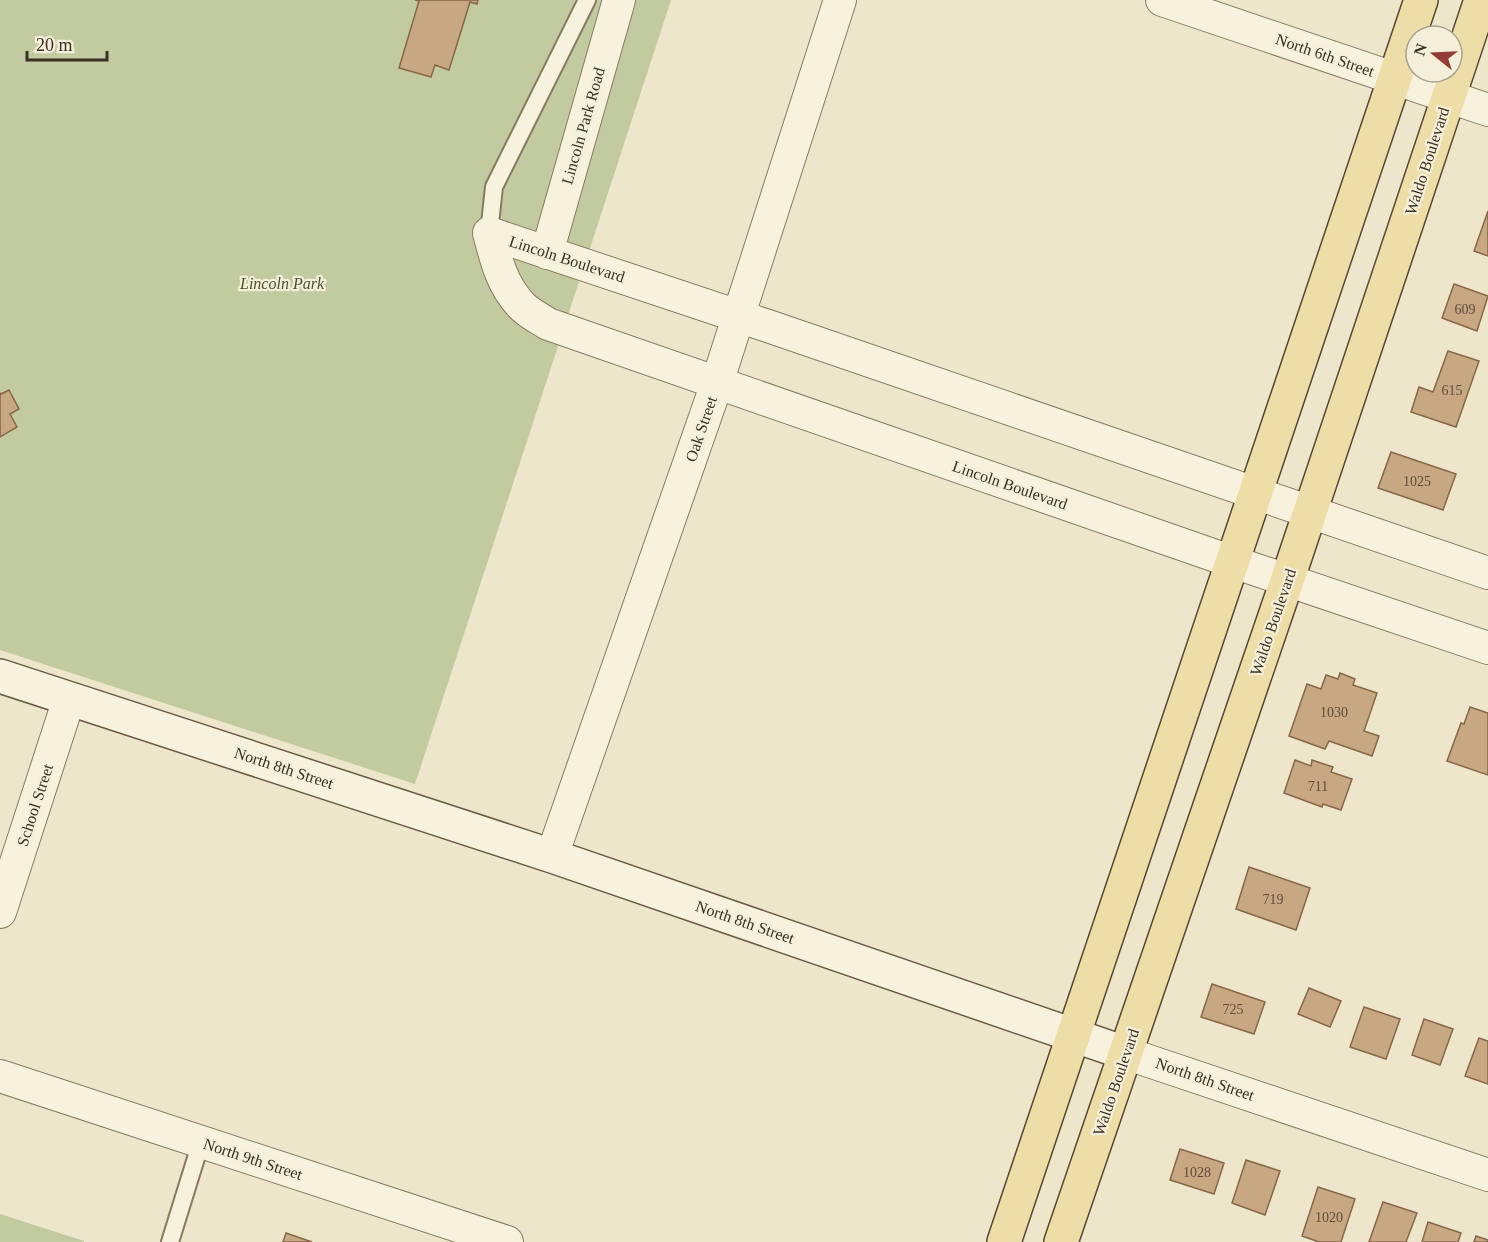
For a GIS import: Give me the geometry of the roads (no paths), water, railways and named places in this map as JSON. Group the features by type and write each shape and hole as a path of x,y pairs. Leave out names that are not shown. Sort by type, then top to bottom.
{"main road":[{"path":"1004,1242 1421,0"},
{"name":"Waldo Boulevard","path":"1061,1242 1310,512 1481,0"}],"street":[{"name":"Lincoln Park Road","path":"547,253 619,0"},
{"name":"Oak Street","path":"552,855 717,383 840,0"},
{"name":"North 6th Street","path":"1162,0 1488,110"},
{"name":"Lincoln Boulevard","path":"489,233 1488,573"},
{"name":"Lincoln Boulevard","path":"489,233 505,284 522,306 548,324 1488,648"},
{"name":"North 8th Street","path":"0,676 552,855 1125,1053 1488,1175"},
{"name":"School Street","path":"0,912 69,699"},
{"name":"North 9th Street","path":"0,1076 507,1242"}],"lane":[{"path":"489,233 494,188 587,0"},
{"path":"170,1242 201,1142"}],"park label":[{"name":"Lincoln Park","path":"282,283"}]}
